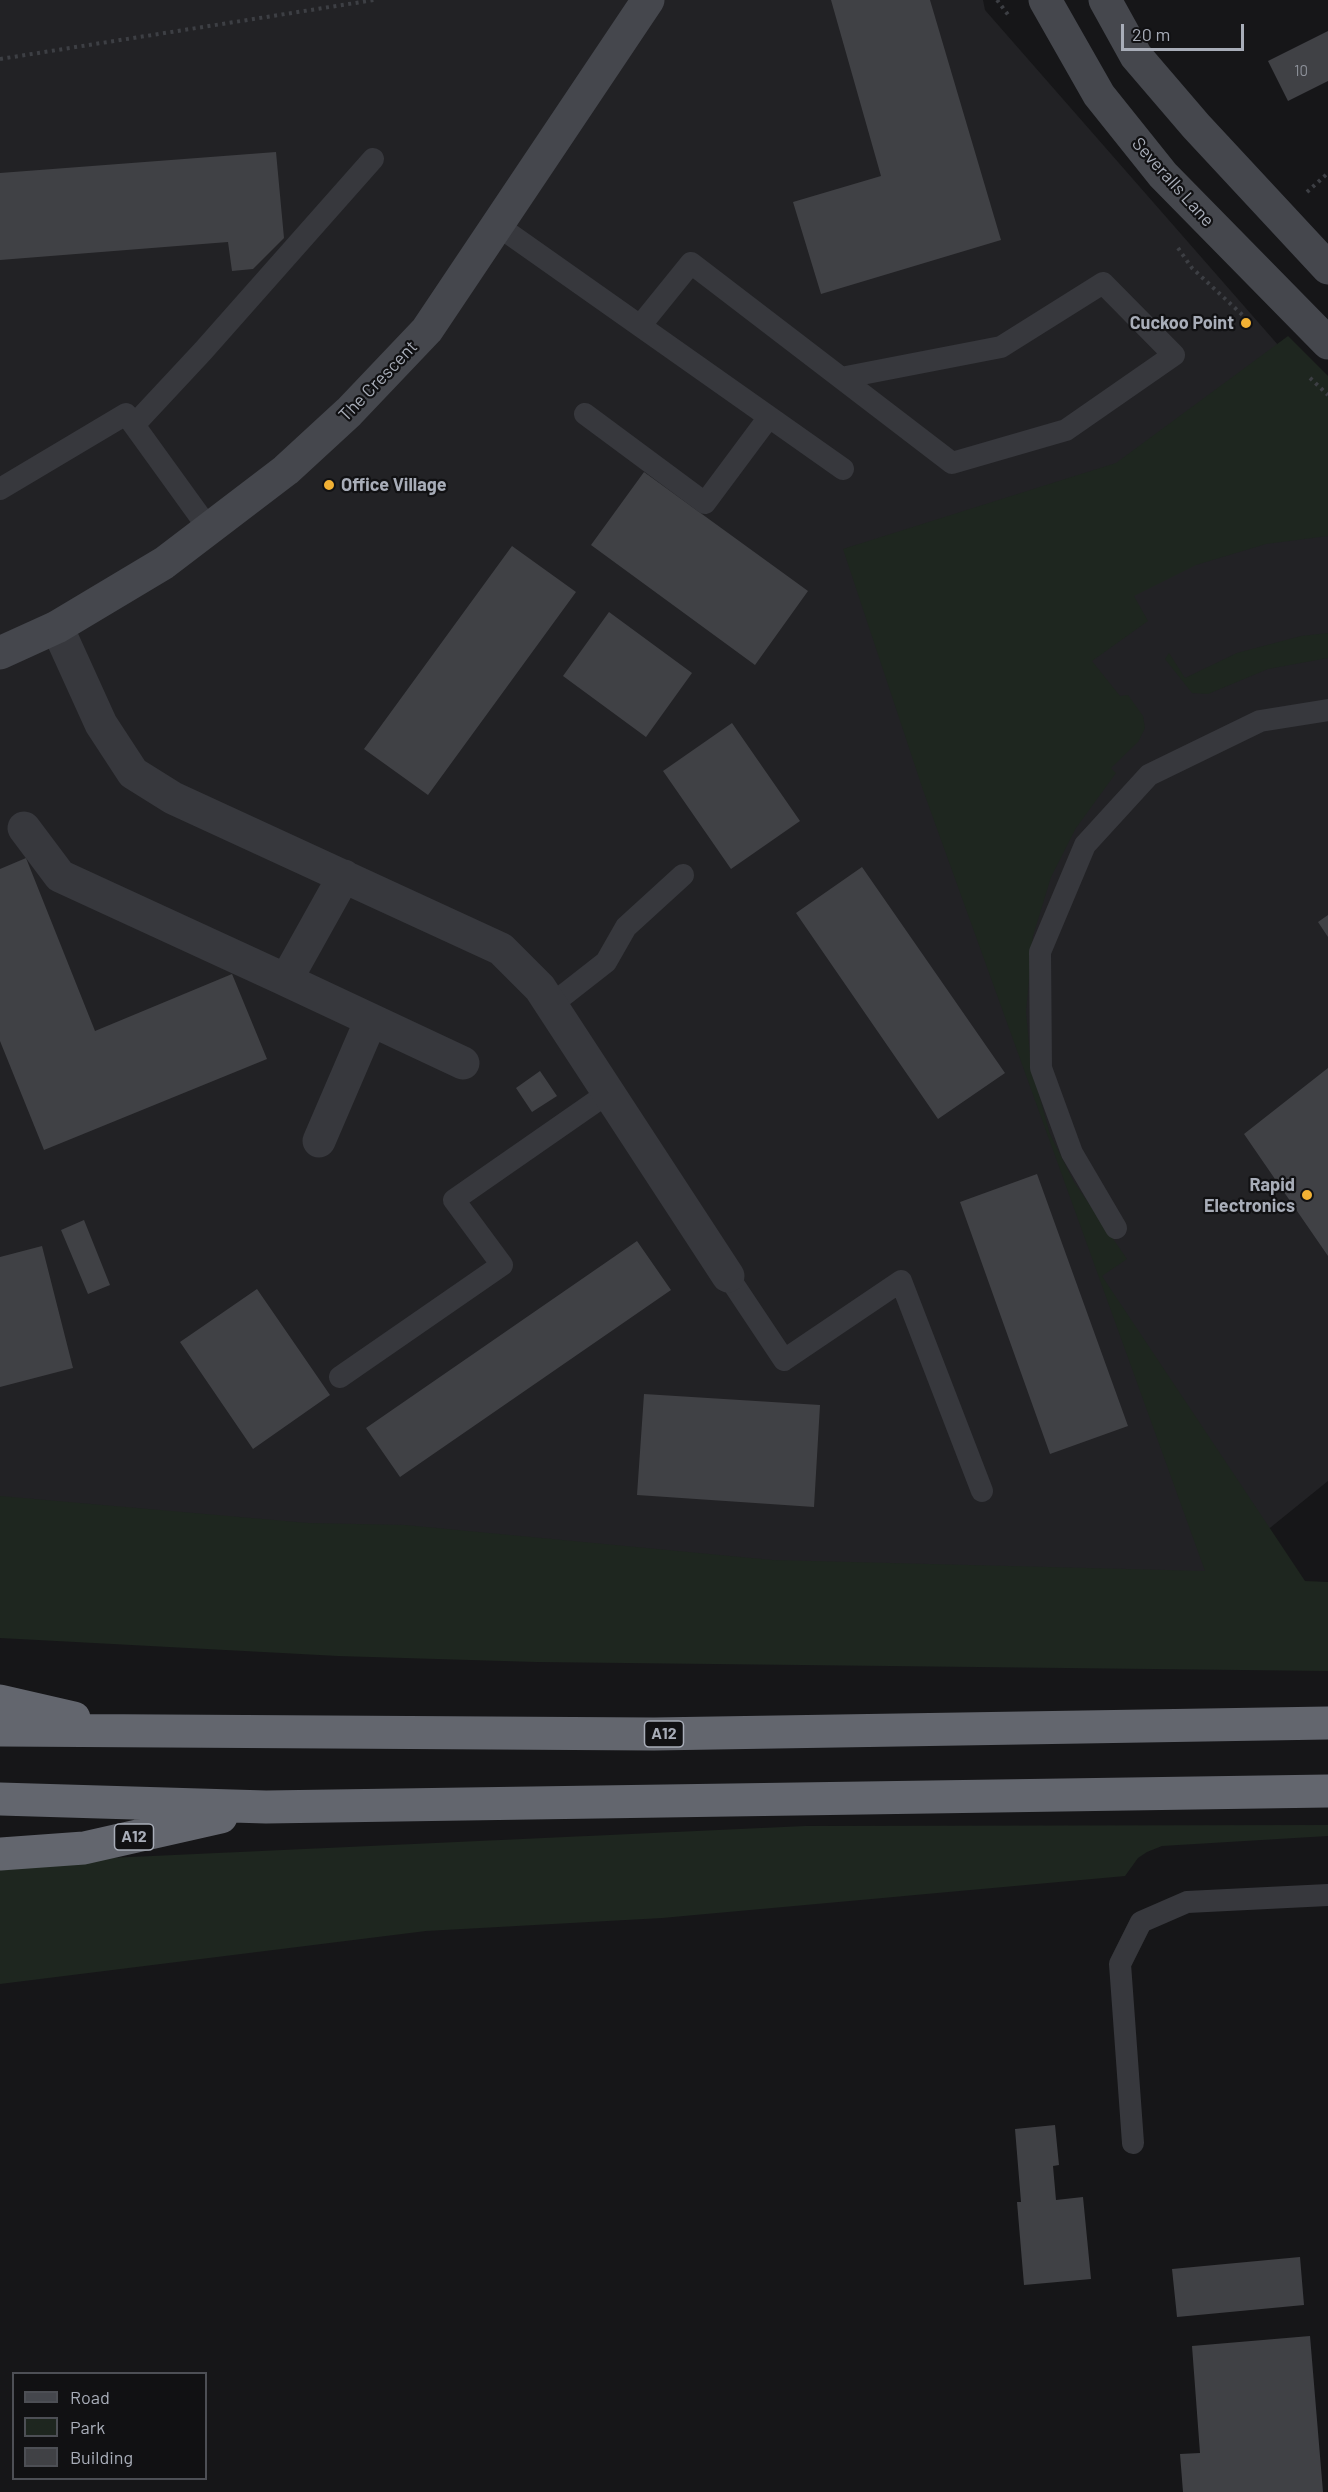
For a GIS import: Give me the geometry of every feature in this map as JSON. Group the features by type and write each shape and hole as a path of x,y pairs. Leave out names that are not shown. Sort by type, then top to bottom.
{"highway":[{"name":"A12","path":"0,1701 134,1731"},
{"name":"A12","path":"0,1730 654,1734 1328,1723"},
{"name":"A12","path":"0,1799 266,1807 1328,1791"},
{"name":"A12","path":"0,1854 84,1848 266,1807"}],"street":[{"name":"The Crescent","path":"0,653 57,627 164,563 286,470 349,412 428,330 648,0"},
{"name":"Severalls Lane","path":"1045,0 1099,95 1163,175 1328,343"},
{"path":"1105,0 1136,56 1196,126 1328,268"},
{"path":"57,627 101,724 133,773 173,798 501,949 540,988 729,1276"},
{"path":"24,828 60,876 463,1063"},
{"path":"286,980 344,876"},
{"path":"319,1141 371,1020"}],"lane":[{"path":"134,425 203,351 373,159"},
{"path":"497,225 843,469"},
{"path":"640,326 690,263 952,463 1066,430 1174,355 1103,282 1001,347 841,378"},
{"path":"0,489 126,414 209,529"},
{"path":"585,414 705,503 769,417"},
{"path":"1116,1228 1072,1154 1041,1068 1040,952 1085,845 1149,775 1260,721 1328,710"},
{"path":"551,1005 606,962 626,927 683,876"},
{"path":"340,1377 502,1265 454,1200 608,1093"},
{"path":"729,1276 784,1360 901,1281 982,1491"},
{"path":"1133,2143 1120,1964 1141,1922 1187,1902 1328,1895"}],"path":[{"path":"0,59 374,0"},
{"path":"1307,193 1328,173"}],"shaded area":[{"path":"0,0 983,0 985,10 1328,402 1328,1481 1208,1578 908,1579 0,1519"}],"green space":[{"path":"1288,336 1328,376 1328,536 1266,544 1196,565 1134,596 1148,621 1092,661 1120,696 1128,695 1143,716 1145,728 1138,742 1111,768 1116,773 1076,828 1051,877 1033,936 1026,1012 1031,1066 1050,1134 1074,1182 1127,1259 1102,1276 1305,1581 1328,1582 1328,1671 536,1662 338,1656 0,1638 0,1496 308,1523 405,1525 772,1560 1205,1571 923,790 843,549 1116,463"},
{"path":"1328,633 1328,658 1268,669 1208,694 1192,693 1165,659 1169,653 1185,678 1237,653 1301,636"},
{"path":"1328,1825 1328,1836 1162,1846 1138,1858 1125,1876 662,1918 426,1931 0,1984 0,1863 805,1826"}],"building":[{"path":"831,0 930,0 1001,240 821,294 793,202 881,176"},
{"path":"1328,31 1328,81 1288,101 1268,61"},
{"path":"276,152 284,238 253,269 232,271 228,242 0,260 0,173"},
{"path":"644,472 808,591 755,665 591,545"},
{"path":"512,546 576,592 428,795 364,749"},
{"path":"609,612 692,673 646,737 563,676"},
{"path":"732,723 800,821 731,869 663,771"},
{"path":"26,858 95,1031 232,974 267,1059 44,1150 0,1041 0,869"},
{"path":"862,867 1005,1073 938,1119 796,913"},
{"path":"1328,915 1328,937 1318,922"},
{"name":"Rapid Electronics","path":"1328,1068 1328,1256 1244,1134"},
{"path":"540,1071 557,1096 532,1112 516,1088"},
{"path":"1037,1174 1128,1426 1050,1454 960,1202"},
{"path":"84,1220 110,1285 88,1294 61,1230"},
{"path":"637,1241 671,1290 400,1477 366,1428"},
{"path":"42,1246 73,1368 0,1387 0,1257"},
{"path":"257,1289 330,1395 253,1449 180,1342"},
{"path":"644,1394 820,1405 814,1507 637,1495"},
{"path":"1055,2125 1059,2165 1053,2166 1056,2200 1083,2197 1091,2279 1024,2285 1017,2202 1021,2202 1015,2129"},
{"path":"1300,2257 1304,2305 1177,2317 1172,2269"},
{"path":"1310,2336 1323,2492 1183,2492 1180,2454 1200,2453 1192,2346"}],"place":[{"name":"Cuckoo Point","path":"1246,323"},
{"name":"Office Village","path":"329,485"},
{"name":"Rapid Electronics","path":"1307,1195"}]}
